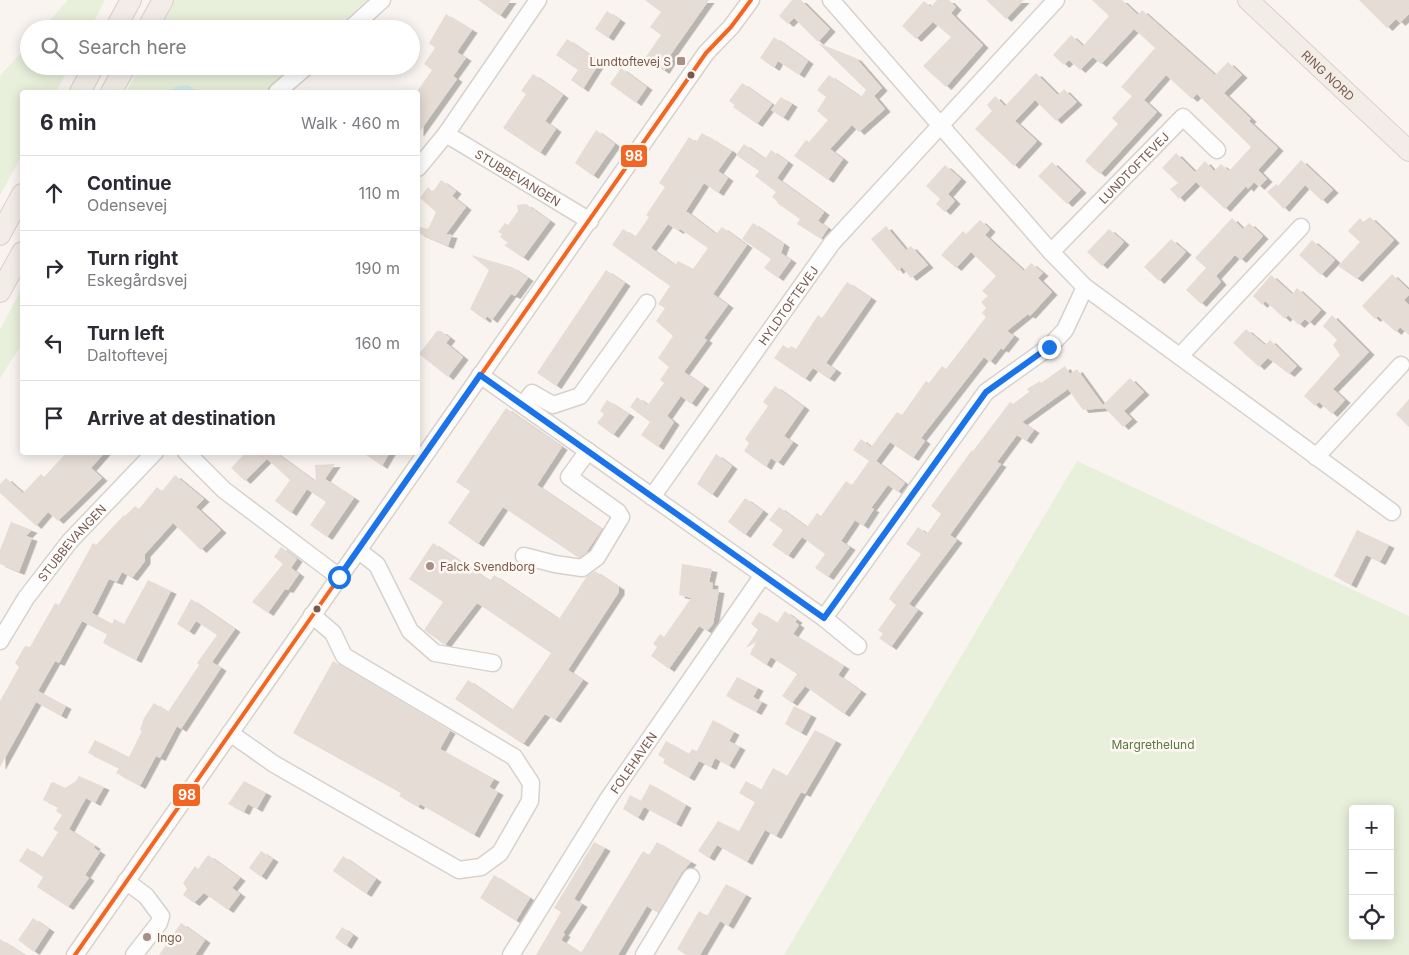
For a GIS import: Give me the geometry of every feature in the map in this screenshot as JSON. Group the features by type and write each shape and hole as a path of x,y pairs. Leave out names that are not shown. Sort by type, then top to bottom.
{"main road":[{"path":"106,20 116,0"},
{"path":"120,20 131,0"},
{"path":"152,20 163,0"},
{"name":"RING NORD","path":"1248,0 1409,151"},
{"path":"71,90 78,75"},
{"path":"81,90 89,75"},
{"path":"112,90 121,75"},
{"path":"2,231 20,193"},
{"path":"2,231 20,198"},
{"path":"0,292 20,256"}],"street":[{"path":"360,20 382,0"},
{"path":"420,166 446,134 538,0"},
{"path":"75,955 480,375 590,221 706,53 720,24 737,0"},
{"path":"706,53 731,27 751,0"},
{"path":"831,0 1051,252 1085,287 1392,512"},
{"path":"940,126 1056,0"},
{"path":"279,90 297,75"},
{"name":"LUNDTOFTEVEJ","path":"1051,252 1183,117 1217,150"},
{"name":"HYLDTOFTEVEJ","path":"652,497 832,243 940,126"},
{"name":"STUBBEVANGEN","path":"446,134 590,221"},
{"path":"1180,356 1301,227"},
{"path":"824,618 986,392 1049,347 1065,330 1085,287"},
{"path":"523,405 532,393 553,405 580,396 647,303"},
{"path":"1316,457 1401,365"},
{"path":"480,375 824,618 858,646"},
{"path":"524,556 555,564 582,568 597,556 612,533 621,517 618,512 569,477 588,451"},
{"name":"STUBBEVANGEN","path":"0,641 26,598 70,541 152,455"},
{"path":"189,455 224,490 339,577"},
{"path":"358,550 377,565 410,631 435,653 494,663"},
{"name":"FOLEHAVEN","path":"512,955 608,799 763,575"},
{"path":"230,733 274,764 459,870 481,866 500,853 530,800 531,783 514,757 344,656 333,633 312,615"},
{"path":"644,955 691,877"},
{"path":"126,881 146,896 161,916 159,923 134,955"}],"green space":[{"path":"68,0 105,0 95,20 50,20"},
{"path":"175,0 372,0 349,20 165,20"},
{"path":"20,54 20,75 65,75 57,90 20,90 20,159 0,195 0,76"},
{"path":"135,75 287,75 269,90 127,90"},
{"path":"20,292 20,347 0,378 0,330"},
{"name":"Margrethelund","path":"1077,461 1409,616 1409,955 784,955"}],"water":[{"path":"187,85 196,90 172,90 175,87"}],"building":[{"path":"478,0 511,0 500,16"},
{"path":"645,0 709,0 669,57 672,58 664,71 645,58 661,35 650,27 661,12"},
{"path":"792,0 801,0 830,29 818,42 794,18 788,24 779,16"},
{"path":"937,0 949,0 956,7 951,13 983,45 946,87 923,66 951,37 933,22 916,39 902,26 924,1 931,7"},
{"path":"986,0 1024,0 1006,19"},
{"path":"1092,0 1122,0 1138,15 1142,10 1215,75 1228,62 1242,75 1224,93 1251,119 1249,121 1278,148 1258,170 1267,179 1259,187 1254,182 1248,189 1246,186 1225,209 1196,182 1179,199 1170,189 1178,183 1162,168 1176,153 1195,172 1205,161 1214,171 1221,164 1229,171 1251,147 1197,94 1192,99 1166,75 1144,100 1157,112 1100,174 1085,161 1118,124 1112,118 1132,96 1121,87 1155,48 1134,29 1101,64 1093,57 1080,70 1069,60 1064,65 1053,55 1071,35 1083,46 1109,16"},
{"path":"1359,0 1409,0 1409,14 1400,23 1396,19 1387,28"},
{"path":"607,11 620,20 608,38 595,29"},
{"path":"446,14 472,30 457,52 466,58 453,76 457,79 420,131 420,90 418,90 432,70 424,64 435,48 429,43"},
{"path":"774,37 808,61 799,75 778,61 774,68 760,58"},
{"path":"567,39 600,62 583,89 571,80 578,70 556,55"},
{"path":"818,43 856,58 882,88 874,96 885,109 859,132 852,125 830,149 843,159 828,180 794,156 806,140 809,142 828,120 817,111 826,97 817,90 829,75 861,97 866,90"},
{"path":"621,68 647,87 636,103 610,84"},
{"path":"1036,73 1058,95 1064,89 1077,102 1056,121 1035,100 1015,121 1037,141 1014,166 975,129 992,111 987,105 995,96 1005,106"},
{"path":"533,74 563,95 545,121 556,129 540,153 503,128 526,94 521,91"},
{"path":"742,83 772,104 757,124 733,107 735,105 729,101"},
{"path":"781,97 792,104 783,118 771,110"},
{"path":"596,130 615,144 593,176 575,163"},
{"path":"702,133 732,151 718,171 728,178 718,193 704,183 686,211 716,234 722,227 747,245 713,294 728,305 704,338 707,340 684,372 704,386 691,404 681,396 667,416 674,422 658,447 641,435 650,422 630,407 637,397 648,405 664,383 660,380 669,367 658,358 673,336 656,321 665,308 658,304 670,286 612,245 623,229 635,237 649,217 646,215 665,187 659,183 689,137 696,142","holes":["668,224 678,231 680,229 708,248 693,269 678,261 675,265 651,248"]},
{"path":"744,144 765,159 771,150 788,162 777,178 824,212 818,221 828,228 821,239 797,224 800,219 777,203 772,197 776,192 755,176 759,171 736,155"},
{"path":"1301,160 1333,190 1322,201 1305,185 1284,209 1267,192 1276,184 1278,186"},
{"path":"1052,162 1081,190 1067,204 1038,176"},
{"path":"945,165 961,179 948,194 955,201 945,212 936,204 940,199 926,186"},
{"path":"441,180 456,191 452,196 466,207 446,234 452,235 448,246 420,234 420,227 428,229 436,212 420,198 428,187 433,192"},
{"path":"526,204 550,221 523,258 504,245 508,243 500,237 502,234 498,232 505,223 508,225 518,211 517,205"},
{"path":"1370,217 1394,240 1357,279 1338,266 1360,242 1348,231 1360,218 1363,222"},
{"path":"1232,218 1243,229 1249,223 1263,236 1241,260 1235,255 1216,276 1221,282 1201,304 1186,290 1206,268 1195,258"},
{"path":"980,220 990,229 985,235 1024,271 1031,263 1043,273 1038,278 1052,292 1030,316 1028,314 1007,331 1014,336 1003,350 1001,348 990,362 984,357 921,438 925,441 913,458 890,442 876,461 905,483 898,492 888,485 871,508 874,509 863,526 855,520 841,541 850,547 828,577 815,568 825,554 802,537 788,556 772,545 783,530 769,520 779,507 807,527 817,513 821,516 846,481 852,485 869,461 853,450 861,439 871,447 897,412 902,415 926,381 929,383 942,366 946,369 986,317 982,313 986,308 981,302 988,296 982,291 996,276 971,252 956,268 941,255 963,231 966,234"},
{"path":"753,223 784,244 781,253 791,260 778,278 764,268 771,259 742,239"},
{"path":"886,226 906,250 911,246 928,265 911,278 902,267 898,271 871,239"},
{"path":"1109,229 1124,242 1102,266 1087,252"},
{"path":"1171,239 1186,252 1159,281 1144,267"},
{"path":"1312,240 1335,260 1321,275 1299,255"},
{"path":"471,255 512,267 528,278 515,296 511,294 492,320 487,316 485,320 470,309 489,270"},
{"path":"606,270 625,283 556,386 537,373"},
{"path":"1392,274 1409,290 1409,295 1404,300 1409,305 1409,335 1400,327 1396,332 1378,316 1375,319 1362,306"},
{"path":"1271,275 1292,294 1297,288 1321,310 1309,323 1305,319 1299,325 1288,315 1285,319 1265,301 1262,305 1253,296"},
{"path":"847,282 871,298 826,363 836,370 829,379 813,368 805,379 774,358 783,345 789,349 791,346 796,349 818,315 822,318"},
{"path":"1332,315 1369,352 1333,389 1345,400 1332,414 1319,402 1315,406 1304,396 1340,355 1333,345 1337,340 1323,326"},
{"path":"1246,329 1265,345 1270,340 1297,366 1289,374 1268,358 1259,367 1233,343"},
{"path":"437,331 441,331 450,338 446,343 463,357 448,377 420,355"},
{"path":"1065,366 1070,374 1077,369 1103,405 1130,378 1144,392 1124,411 1132,419 1123,427 1105,408 1083,410 1068,389 1022,422 1034,430 1026,441 1017,435 997,462 1001,464 950,535 957,540 909,604 918,610 891,647 879,638 883,634 878,630 896,605 889,599 921,554 906,544 918,527 927,534 941,514 931,506 1010,402 1013,404 1029,392 1027,389 1040,381 1041,383"},
{"path":"775,386 804,407 784,436 793,442 778,463 771,458 766,467 744,451 749,443 745,439 768,406 763,402"},
{"path":"1409,399 1409,427 1396,414"},
{"path":"607,400 629,414 613,435 597,423 604,414 600,411"},
{"path":"506,408 562,447 537,485 602,529 586,553 579,558 503,507 478,544 448,523 470,491 456,482"},
{"path":"716,454 732,466 712,495 697,484"},
{"path":"64,455 102,455 91,468 102,478 58,521 48,512 36,526 0,493 0,484 6,478 23,493 41,474 44,477"},
{"path":"243,455 279,455 316,482 315,465 335,464 325,479 354,498 327,537 310,525 326,502 307,489 291,513 275,501 290,480 267,459 245,481 231,468"},
{"path":"366,455 388,455 382,466"},
{"path":"175,475 204,499 196,507 221,530 201,550 173,523 145,554 145,561 132,578 122,572 117,582 109,579 92,613 112,624 114,619 124,624 148,580 171,591 136,660 103,643 107,634 82,621 59,663 55,661 38,691 66,706 61,716 36,702 0,767 0,701 19,667 15,663 25,646 30,647 55,603 59,605 93,543 96,545 135,506 139,509 157,487 162,491"},
{"path":"745,498 763,511 745,535 728,522"},
{"path":"11,522 32,530 26,536 32,538 19,572 0,564 0,550"},
{"path":"1357,530 1389,545 1380,562 1366,555 1351,585 1334,576"},
{"path":"433,543 490,581 494,575 559,619 587,576 595,571 619,587 619,592 568,670 583,680 555,720 545,714 523,744 455,699 468,680 512,710 551,653 477,603 445,645 424,630 443,602 409,579"},
{"path":"281,547 297,559 291,568 299,574 288,590 285,589 268,613 252,602 283,564 274,557"},
{"path":"682,564 712,569 709,582 713,583 712,589 719,590 713,624 707,631 699,626 669,669 651,656 657,647 653,644 660,634 664,637 691,598 679,595"},
{"path":"191,599 235,629 212,662 221,668 181,729 177,726 160,758 156,756 140,786 116,773 119,768 88,753 95,740 129,757 142,731 140,730 144,718 154,703 168,712 199,665 197,663 217,635 196,621 189,632 177,624"},
{"path":"785,611 797,620 795,622 799,625 793,634 844,666 838,675 861,691 844,714 805,686 792,703 782,696 797,674 771,657 766,665 750,654 756,642 746,648 758,630 751,624 759,612 777,623"},
{"path":"333,661 450,731 440,749 494,779 489,787 498,792 474,835 420,804 418,807 399,796 401,793 293,733"},
{"path":"737,677 758,688 753,697 762,702 756,712 726,696"},
{"path":"794,706 811,715 801,733 785,724"},
{"path":"713,720 734,732 729,741 740,747 729,766 715,758 711,767 699,761 689,778 663,763 665,759 658,755 666,741 689,754 692,749 697,751"},
{"path":"815,730 836,741 805,794 801,792 776,836 765,830 747,862 717,845 709,858 698,851 718,821 739,831 755,802 739,793 746,781 761,790 773,768 787,776"},
{"path":"79,776 104,787 95,803 86,798 69,829 95,846 94,848 100,852 85,875 89,878 68,907 37,887 43,877 19,861 27,848 42,858 58,832 53,829 62,815 56,811 58,807 43,800 51,783 53,782 65,788 76,781"},
{"path":"244,781 266,793 257,809 248,804 244,812 228,804"},
{"path":"650,784 686,805 676,824 644,807 638,818 623,809 630,795 641,801"},
{"path":"594,842 605,848 574,899 582,904 563,933 565,934 561,940 581,953 643,851 649,855 657,842 691,862 682,872 658,913 647,906 618,955 536,955 561,912 554,908"},
{"path":"261,851 273,859 261,877 249,868"},
{"path":"208,855 240,878 232,888 240,894 228,910 204,893 194,903 183,895 187,889 183,883 195,866 198,869"},
{"path":"343,856 376,879 366,894 333,871"},
{"path":"494,875 530,898 516,921 480,898"},
{"path":"726,884 746,895 728,926 720,921 700,955 686,955 677,949 699,911 707,916"},
{"path":"33,918 49,929 34,952 18,940"},
{"path":"181,923 205,940 195,955 159,955"},
{"path":"342,927 353,935 346,946 335,938"},
{"path":"0,939 25,955 0,955"}],"transit line":[{"name":"98","path":"75,955 706,53 731,27 751,0"}],"place":[{"name":"Lundtoftevej S","path":"681,61"},
{"name":"Falck Svendborg","path":"430,566"},
{"name":"Ingo","path":"147,937"}],"route":[{"path":"339,577 480,375 824,618 986,392 1049,347"}]}
